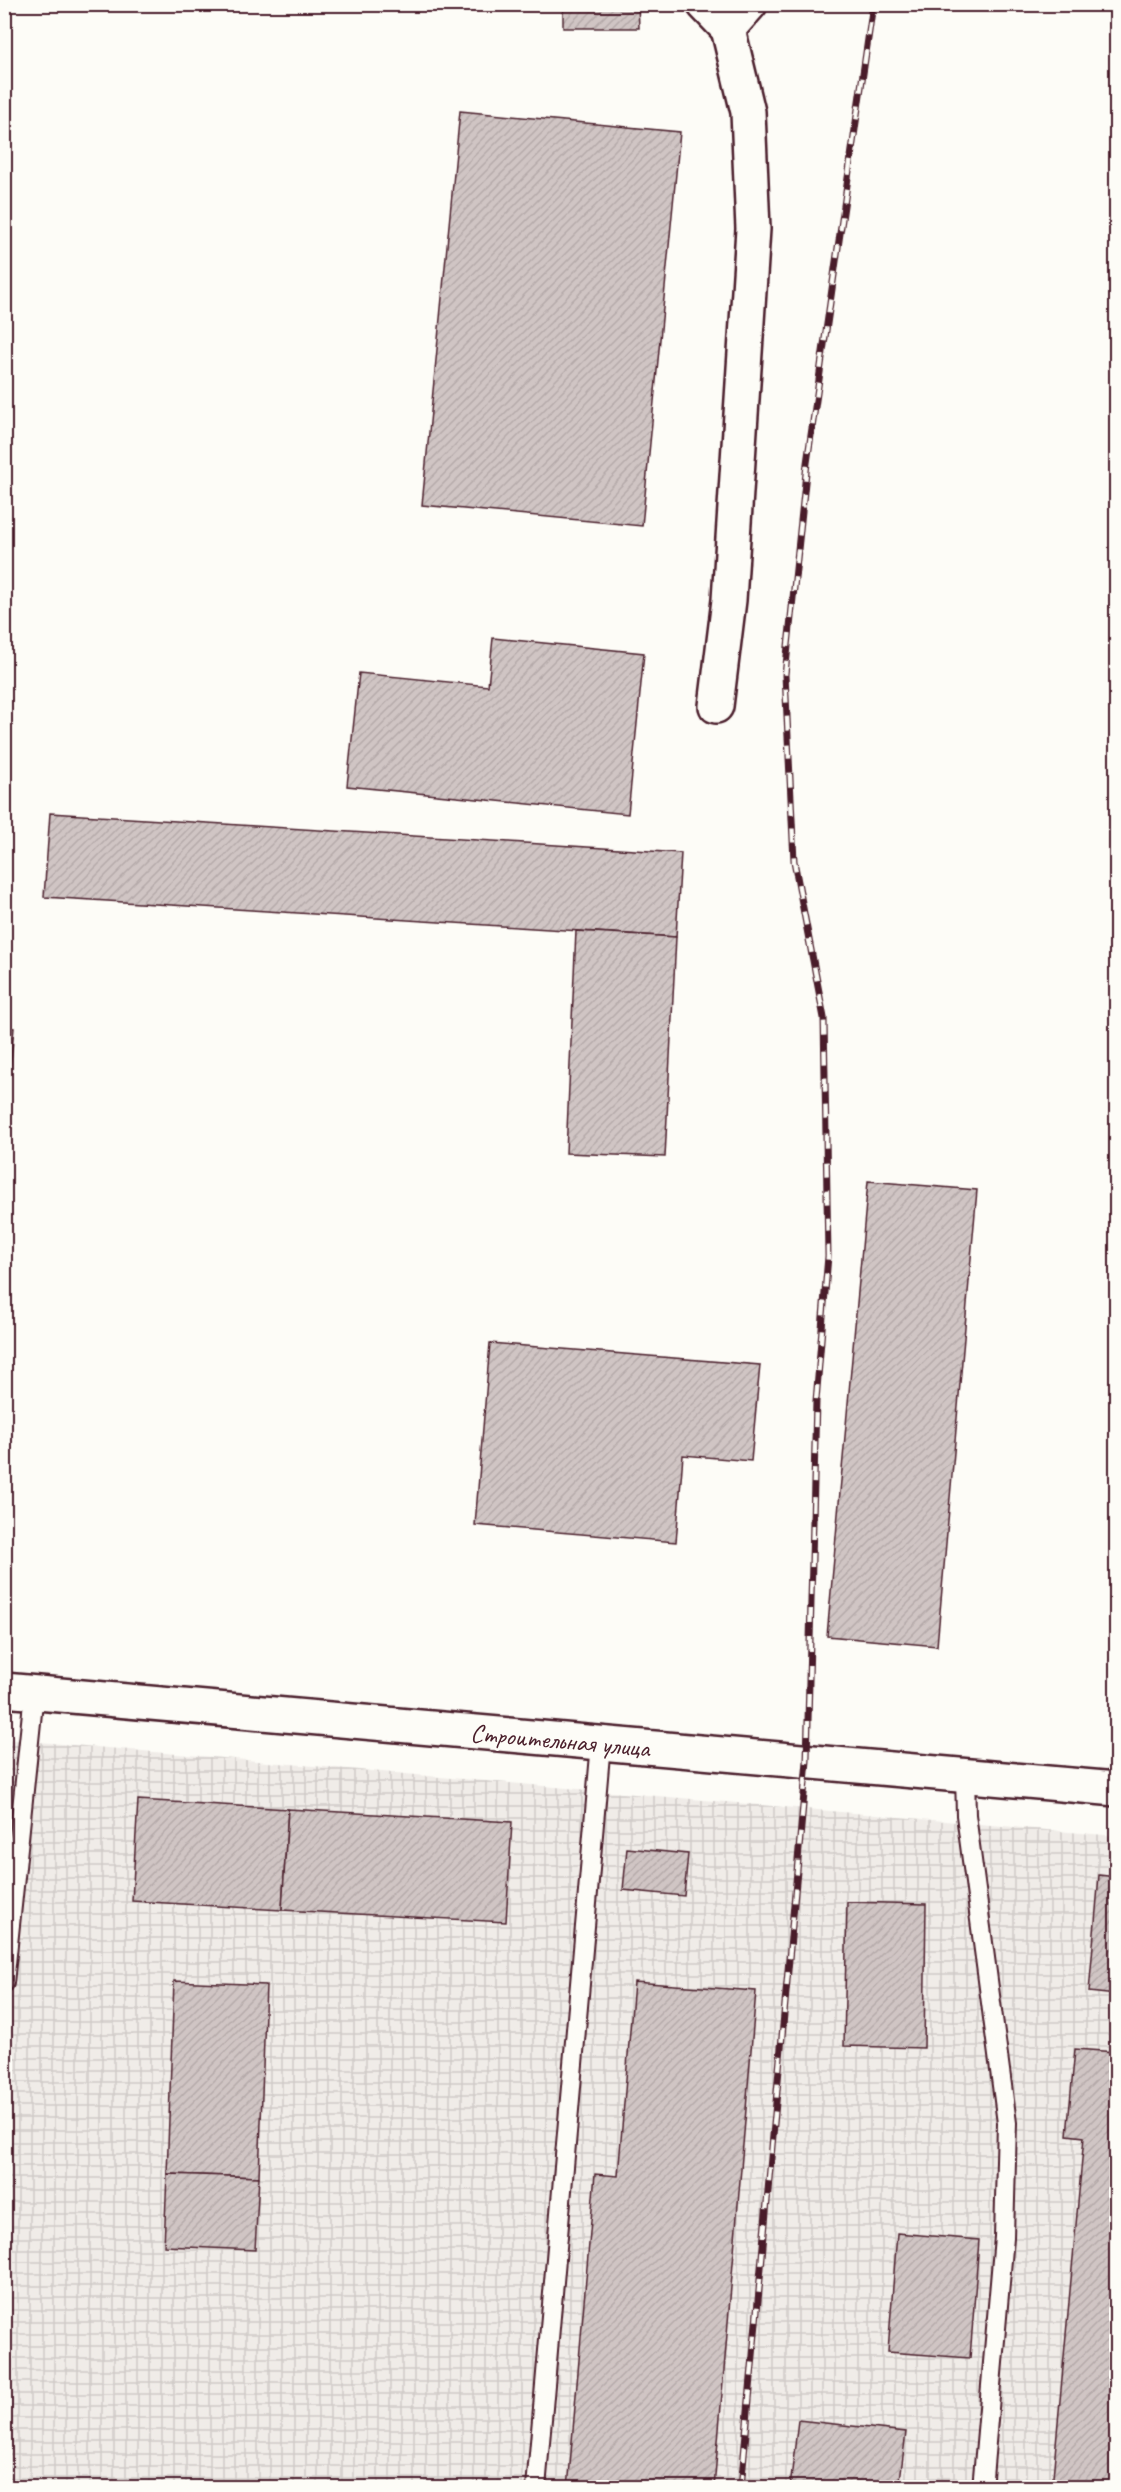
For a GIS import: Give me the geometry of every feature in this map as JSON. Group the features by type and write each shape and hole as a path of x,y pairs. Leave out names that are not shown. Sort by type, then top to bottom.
{"street":[{"path":"704,4 728,28 748,112 753,229 729,600 716,706"},
{"path":"728,28 750,4"},
{"name":"Строительная улица","path":"19,1692 1116,1789"}],"lane":[{"path":"4,1983 19,1692"},
{"path":"536,2487 601,1743"},
{"path":"965,1776 966,1815 1007,2123 1004,2237 982,2487"}],"shaded area":[{"path":"4,1739 1116,1836 1116,2487 5,2487"}],"building":[{"path":"563,4 638,4 639,28 563,28"},
{"path":"460,111 680,132 642,526 422,505"},
{"path":"493,638 644,653 628,814 347,786 359,673 488,686"},
{"path":"50,813 681,853 676,937 44,897"},
{"path":"576,931 676,937 665,1157 566,1153"},
{"path":"4,1027 14,1028 4,1137"},
{"path":"868,1181 977,1190 937,1646 827,1636"},
{"path":"490,1343 760,1365 751,1461 683,1455 676,1542 475,1525"},
{"path":"138,1800 288,1809 282,1910 132,1901"},
{"path":"288,1809 512,1822 506,1922 282,1910"},
{"path":"627,1848 688,1854 684,1896 623,1890"},
{"path":"1099,1875 1116,1877 1116,1995 1089,1992"},
{"path":"847,1902 926,1904 924,2048 844,2046"},
{"path":"174,1981 266,1985 259,2177 167,2174"},
{"path":"634,1982 756,1991 714,2488 568,2488 595,2174 618,2176"},
{"path":"1075,2049 1116,2052 1116,2488 1052,2488 1084,2137 1067,2135"},
{"path":"167,2174 259,2177 255,2250 164,2246"},
{"path":"897,2233 979,2240 970,2358 888,2352"},
{"path":"798,2420 906,2432 899,2488 790,2488"}],"railway":[{"path":"741,2488 807,1761 816,1401 828,1256 824,1018 794,861 785,675 807,463 873,4"}]}
